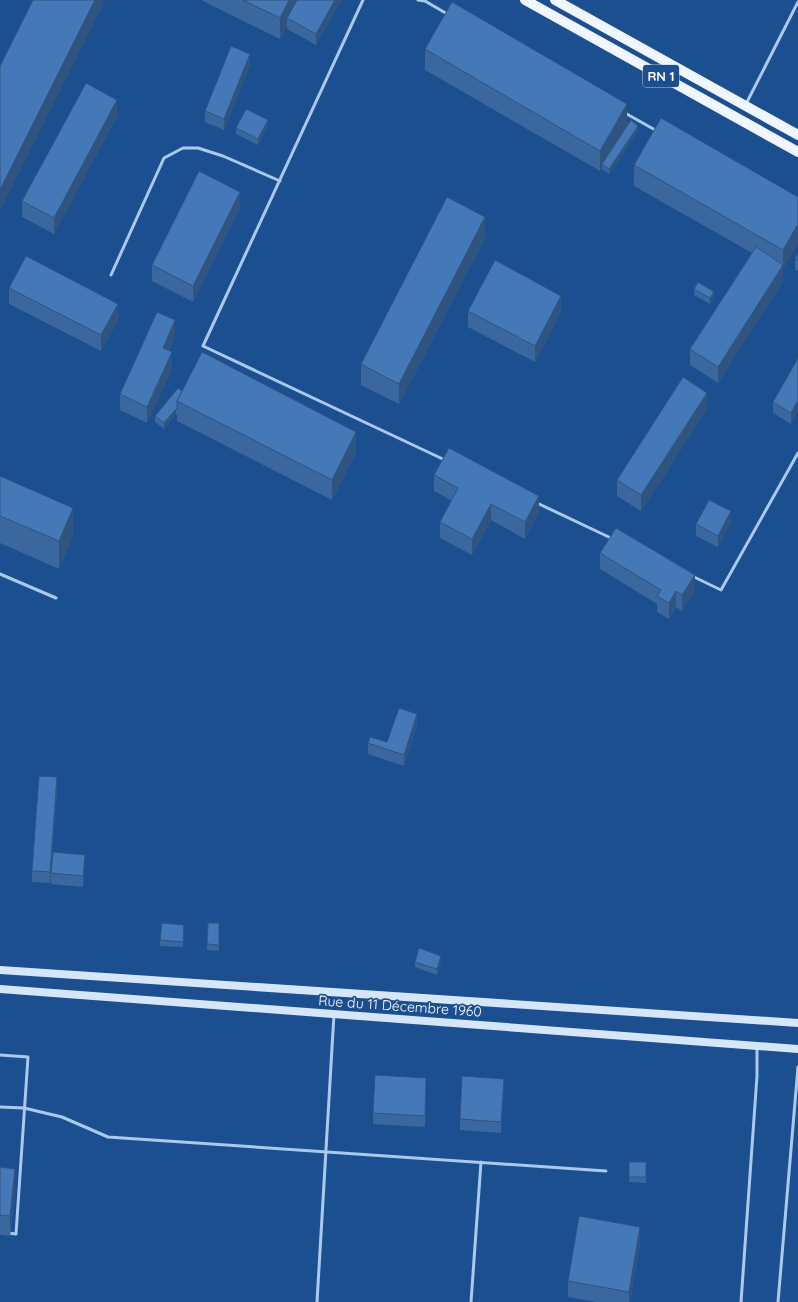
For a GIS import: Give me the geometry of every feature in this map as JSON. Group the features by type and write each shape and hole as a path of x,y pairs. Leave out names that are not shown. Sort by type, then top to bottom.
{"main road":[{"name":"RN 1","path":"525,0 798,152"},
{"name":"RN 1","path":"555,0 798,135"},
{"name":"Rue du 11 Décembre 1960","path":"0,970 798,1023"},
{"name":"Rue du 11 Décembre 1960","path":"0,990 798,1049"}],"lane":[{"path":"364,0 204,346 448,462"},
{"path":"418,0 425,2 453,17"},
{"path":"745,105 798,2"},
{"path":"619,109 660,132"},
{"path":"111,275 164,158 183,148 198,148 223,156 280,181"},
{"path":"685,573 721,590 798,453"},
{"path":"534,502 614,539"},
{"path":"0,574 56,598"},
{"path":"317,1302 334,1014"},
{"path":"741,1302 757,1076 757,1046"},
{"path":"0,1055 28,1057 16,1234 0,1232"},
{"path":"778,1302 798,1067"},
{"path":"0,1107 24,1108 62,1117 108,1137 606,1170"},
{"path":"471,1302 481,1162"}],"building":[{"path":"33,0 95,0 0,190 0,66"},
{"path":"243,0 289,0 280,18"},
{"path":"297,0 335,0 316,34 287,18"},
{"path":"452,2 627,104 600,151 425,49"},
{"path":"231,46 250,54 224,119 205,111"},
{"path":"86,83 117,100 54,218 22,201"},
{"path":"246,109 268,120 258,139 236,128"},
{"path":"661,118 798,197 798,224 783,250 634,165"},
{"path":"631,120 638,126 609,169 602,164"},
{"path":"199,171 240,192 193,286 152,265"},
{"path":"447,197 485,217 399,384 361,364"},
{"path":"756,247 783,265 718,367 690,349"},
{"path":"798,253 798,260 795,259"},
{"path":"26,256 118,304 101,335 9,288"},
{"path":"495,260 561,296 535,346 468,311"},
{"path":"698,282 714,292 710,298 694,289"},
{"path":"157,312 175,320 163,348 172,352 147,407 120,394"},
{"path":"202,352 356,432 332,480 177,401"},
{"path":"798,358 798,400 791,413 773,402"},
{"path":"683,377 707,393 641,495 617,480"},
{"path":"178,388 182,391 177,401 177,410 176,409 164,423 155,416"},
{"path":"449,448 539,496 525,522 491,504 472,539 440,522 458,488 434,475"},
{"path":"0,476 73,508 59,541 0,516"},
{"path":"709,500 731,511 718,536 696,524"},
{"path":"616,528 695,575 682,595 676,591 669,603 657,596 661,590 600,553"},
{"path":"399,708 417,714 404,755 368,743 370,737 387,742"},
{"path":"39,776 57,777 50,872 32,871"},
{"path":"53,852 85,855 83,876 51,873"},
{"path":"162,923 184,925 183,942 160,940"},
{"path":"208,923 219,923 219,945 207,944"},
{"path":"419,948 441,956 437,969 415,962"},
{"path":"375,1075 426,1078 425,1116 373,1113"},
{"path":"462,1076 504,1079 501,1122 460,1119"},
{"path":"629,1162 646,1162 646,1177 629,1177"},
{"path":"0,1167 15,1169 10,1216 0,1215"},
{"path":"579,1216 640,1227 629,1292 568,1281"}]}
